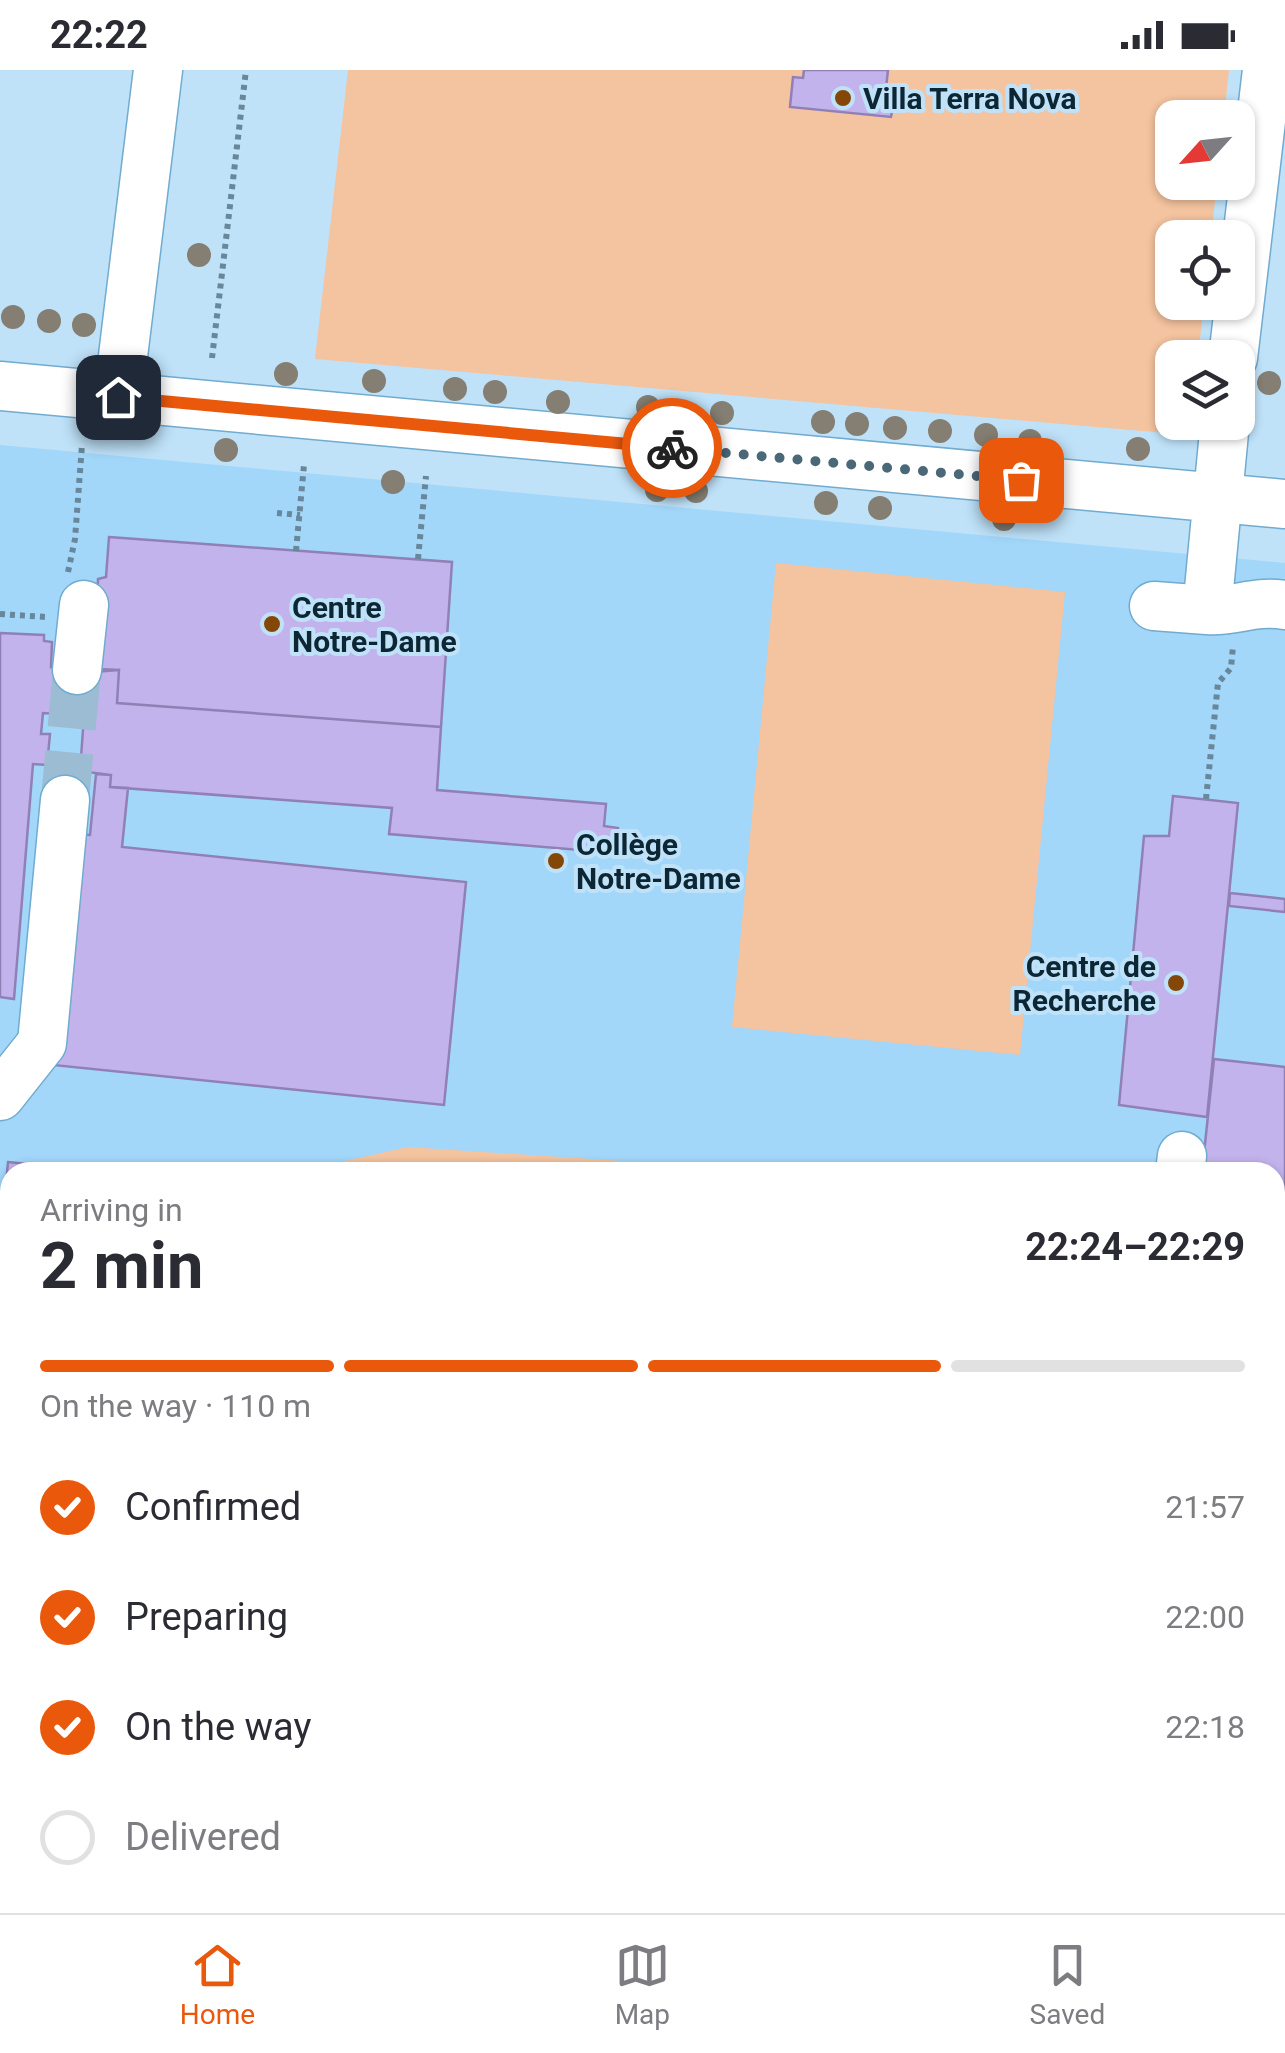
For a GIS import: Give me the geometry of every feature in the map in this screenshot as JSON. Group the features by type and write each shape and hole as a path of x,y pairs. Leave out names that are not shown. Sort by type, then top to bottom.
{"street":[{"path":"118,397 158,70"},
{"path":"1236,340 1271,155 1268,70"},
{"path":"0,386 1285,504"},
{"path":"1218,611 1217,497 1224,440"},
{"path":"1218,611 1254,600 1285,604"},
{"path":"68,604 77,670"},
{"path":"1154,606 1218,611 1250,625 1285,630"},
{"path":"0,1096 42,1043 66,800"},
{"path":"1285,1283 1285,1322"}],"path":[{"path":"212,358 246,70"},
{"path":"0,614 68,604 82,445"},
{"path":"296,550 304,465"},
{"path":"418,559 426,476"},
{"path":"277,513 300,515"},
{"path":"1206,800 1218,683 1231,668 1218,611"}],"shaded area":[{"path":"348,70 1229,70 1226,100 1155,100 1155,200 1215,200 1213,220 1155,220 1155,320 1202,320 1200,340 1155,340 1155,432 315,359"},
{"name":"Collège Notre-Dame","path":"0,445 1285,563 1285,1162 0,1162"},
{"path":"776,563 1065,592 1020,1055 732,1027"},
{"path":"408,1147 638,1162 343,1162"}],"building":[{"name":"Villa Terra Nova","path":"804,70 888,70 886,88 896,89 891,117 790,107 793,77 803,78"},
{"name":"Centre Notre-Dame","path":"109,537 452,562 441,727 117,703 119,670 95,672 98,579 106,577"},
{"path":"0,633 44,635 44,641 52,642 51,667 119,670 117,703 441,727 437,790 606,804 604,826 618,828 616,853 389,834 392,808 110,787 111,775 80,771 84,716 43,713 41,734 50,734 47,765 33,764 14,999 0,997"},
{"path":"96,774 111,775 110,787 128,788 122,847 466,882 444,1105 53,1065 76,834 90,835"},
{"name":"Centre de Recherche","path":"1173,796 1238,803 1207,1117 1119,1105 1144,836 1169,836"},
{"path":"1230,893 1285,899 1285,912 1229,906"},
{"path":"1214,1059 1285,1067 1285,1162 1203,1162"}],"tunnel":[{"path":"65,800 77,670"}],"way so far":[{"path":"672,448 1021,480"}],"place":[{"name":"Villa Terra Nova","path":"843,98"},
{"name":"Centre Notre-Dame","path":"272,624"},
{"name":"Collège Notre-Dame","path":"556,861"},
{"name":"Centre de Recherche","path":"1176,983"}],"route":[{"path":"118,397 672,448"}]}
